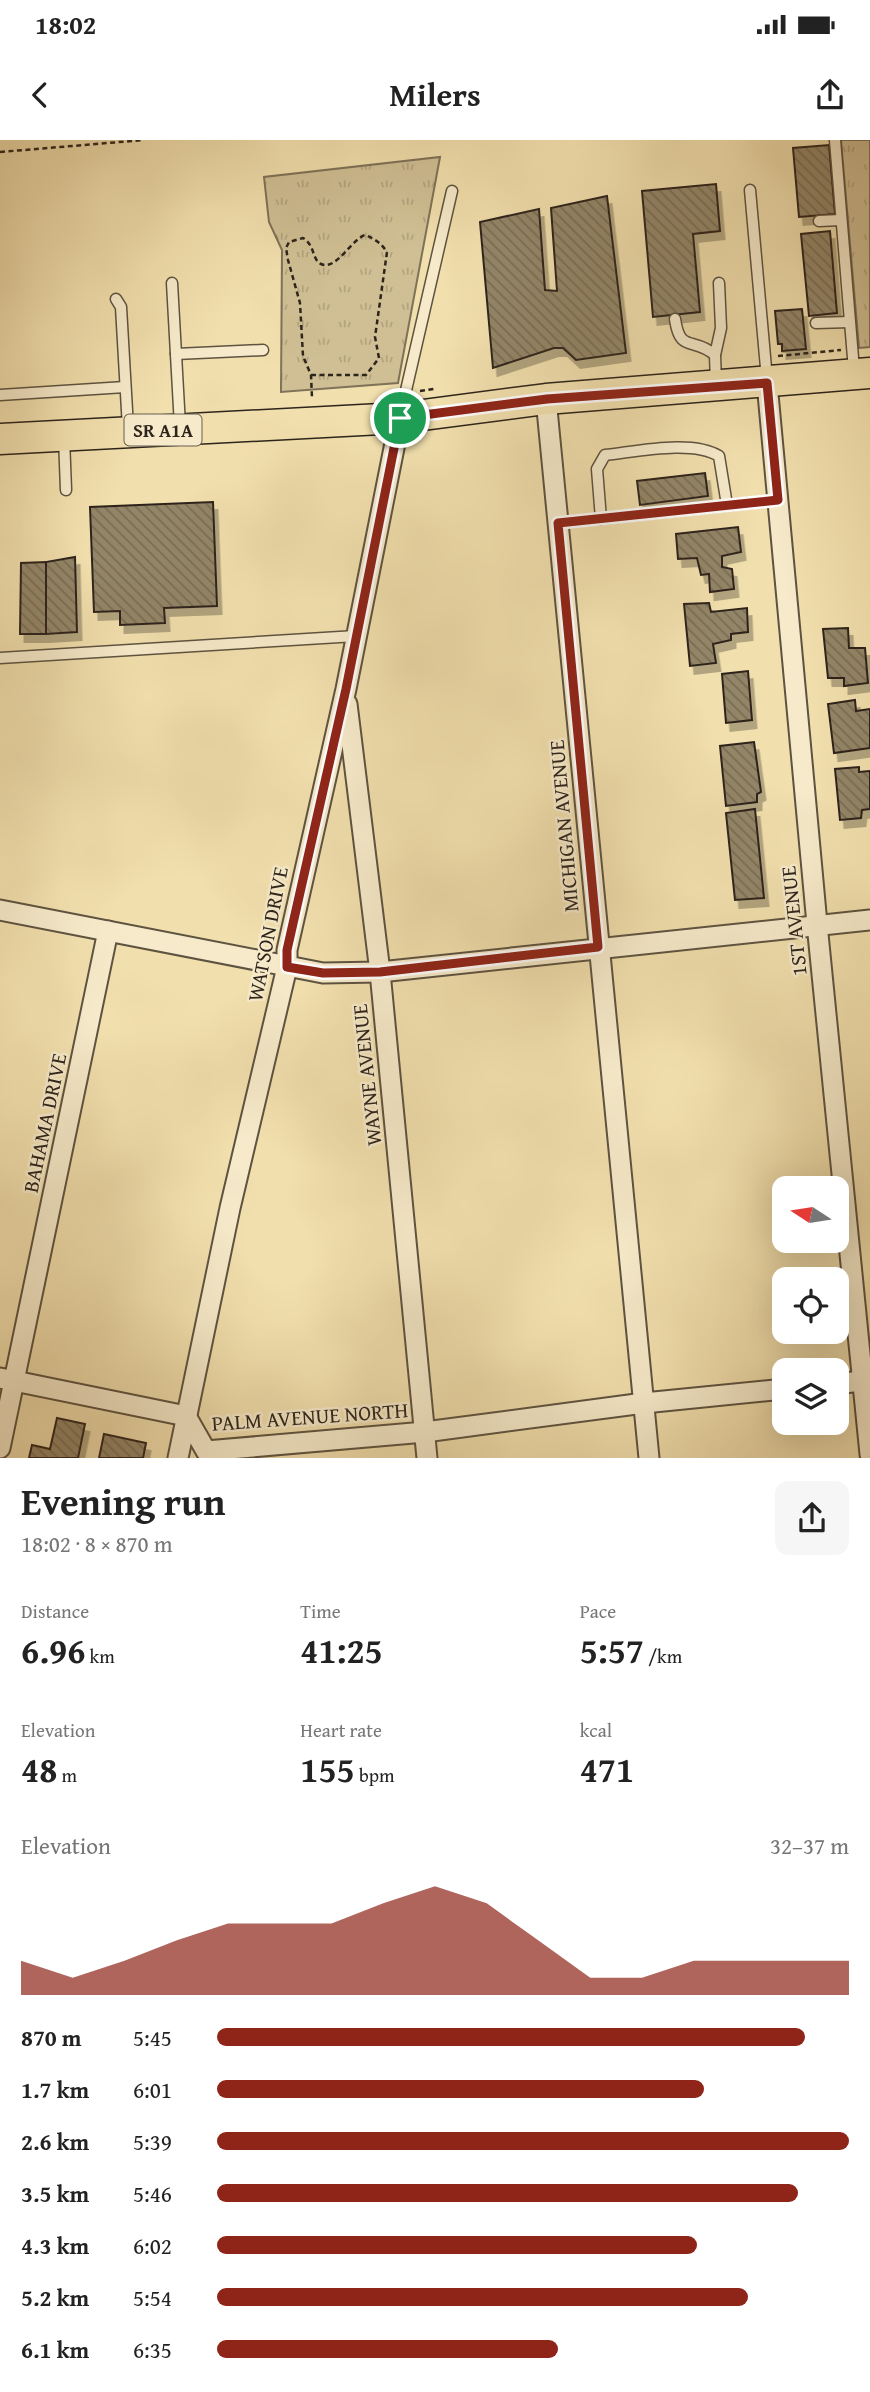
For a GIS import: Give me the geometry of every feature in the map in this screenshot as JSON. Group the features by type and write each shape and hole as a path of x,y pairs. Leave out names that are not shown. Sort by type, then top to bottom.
{"main road":[{"name":"SR A1A","path":"0,439 400,418 547,399 862,374"}],"street":[{"name":"1ST AVENUE","path":"767,383 817,924 867,1381 870,1454"},
{"name":"MICHIGAN AVENUE","path":"547,399 649,1458"},
{"name":"WATSON DRIVE","path":"177,1458 230,1208 287,967 287,950 346,689 400,418"},
{"name":"WAYNE AVENUE","path":"346,689 380,972 427,1458"},
{"path":"0,909 323,973 380,972 870,920"},
{"name":"BAHAMA DRIVE","path":"0,1448 7,1379 108,931"},
{"name":"PALM AVENUE NORTH","path":"7,1379 186,1416 207,1454 425,1432 644,1403 772,1390"},
{"path":"849,1383 867,1381"}],"lane":[{"path":"835,140 849,322 862,374"},
{"path":"750,190 767,383"},
{"path":"400,418 452,191"},
{"path":"819,222 841,220"},
{"path":"172,283 181,430"},
{"path":"717,387 715,355 721,328 719,283"},
{"path":"116,299 121,307 128,432"},
{"path":"675,318 678,335 683,341 706,347 715,355"},
{"path":"816,323 849,322"},
{"path":"176,354 263,350"},
{"path":"0,395 125,387"},
{"path":"64,436 66,490"},
{"path":"601,519 597,469 605,455 657,449 710,450 719,456 727,505"},
{"path":"558,523 778,500"},
{"path":"0,658 356,636"}],"path":[{"path":"0,152 144,140"},
{"path":"311,375 366,375 379,358 374,337 387,252 382,245 365,235 357,238 339,259 328,265 317,262 313,247 303,238 289,242 286,248 300,303 303,356 311,375 312,398"}],"green space":[{"path":"841,140 870,140 870,347 859,348"},
{"path":"440,157 398,383 281,392 282,250 269,222 264,177"}],"building":[{"path":"829,145 835,214 799,217 793,148"},
{"path":"716,184 720,231 693,234 700,312 653,317 642,191"},
{"path":"607,196 626,353 576,360 563,348 554,348 493,368 480,222 539,209 545,290 557,291 551,208"},
{"path":"830,231 837,313 809,316 801,234"},
{"path":"802,309 806,349 782,351 782,344 778,344 775,311"},
{"path":"705,473 708,496 640,505 637,481"},
{"path":"213,502 217,606 164,608 165,623 120,625 120,611 94,612 90,507"},
{"path":"738,527 741,552 722,556 722,567 732,569 734,589 710,592 709,574 701,575 697,558 678,559 676,534"},
{"path":"75,557 77,632 46,634 46,562"},
{"path":"46,562 46,634 20,634 21,563"},
{"path":"709,603 711,612 747,608 748,632 731,634 731,640 713,644 716,663 690,666 684,604"},
{"path":"848,628 849,648 865,648 868,683 844,686 844,678 828,678 823,629"},
{"path":"748,671 752,720 726,723 722,674"},
{"path":"855,700 856,711 870,709 870,748 834,753 828,704"},
{"path":"754,742 761,792 757,794 757,802 726,806 720,746"},
{"path":"859,767 859,772 870,771 870,809 862,810 861,818 840,820 835,769"},
{"path":"755,809 764,898 735,900 726,813"},
{"path":"57,1418 85,1424 78,1458 29,1458 32,1445 50,1449"},
{"path":"104,1434 146,1443 143,1458 99,1458"}],"route":[{"path":"767,383 778,500 558,523 598,947 380,972 323,973 287,967 287,950 346,689 400,418 547,399 767,383"}]}
